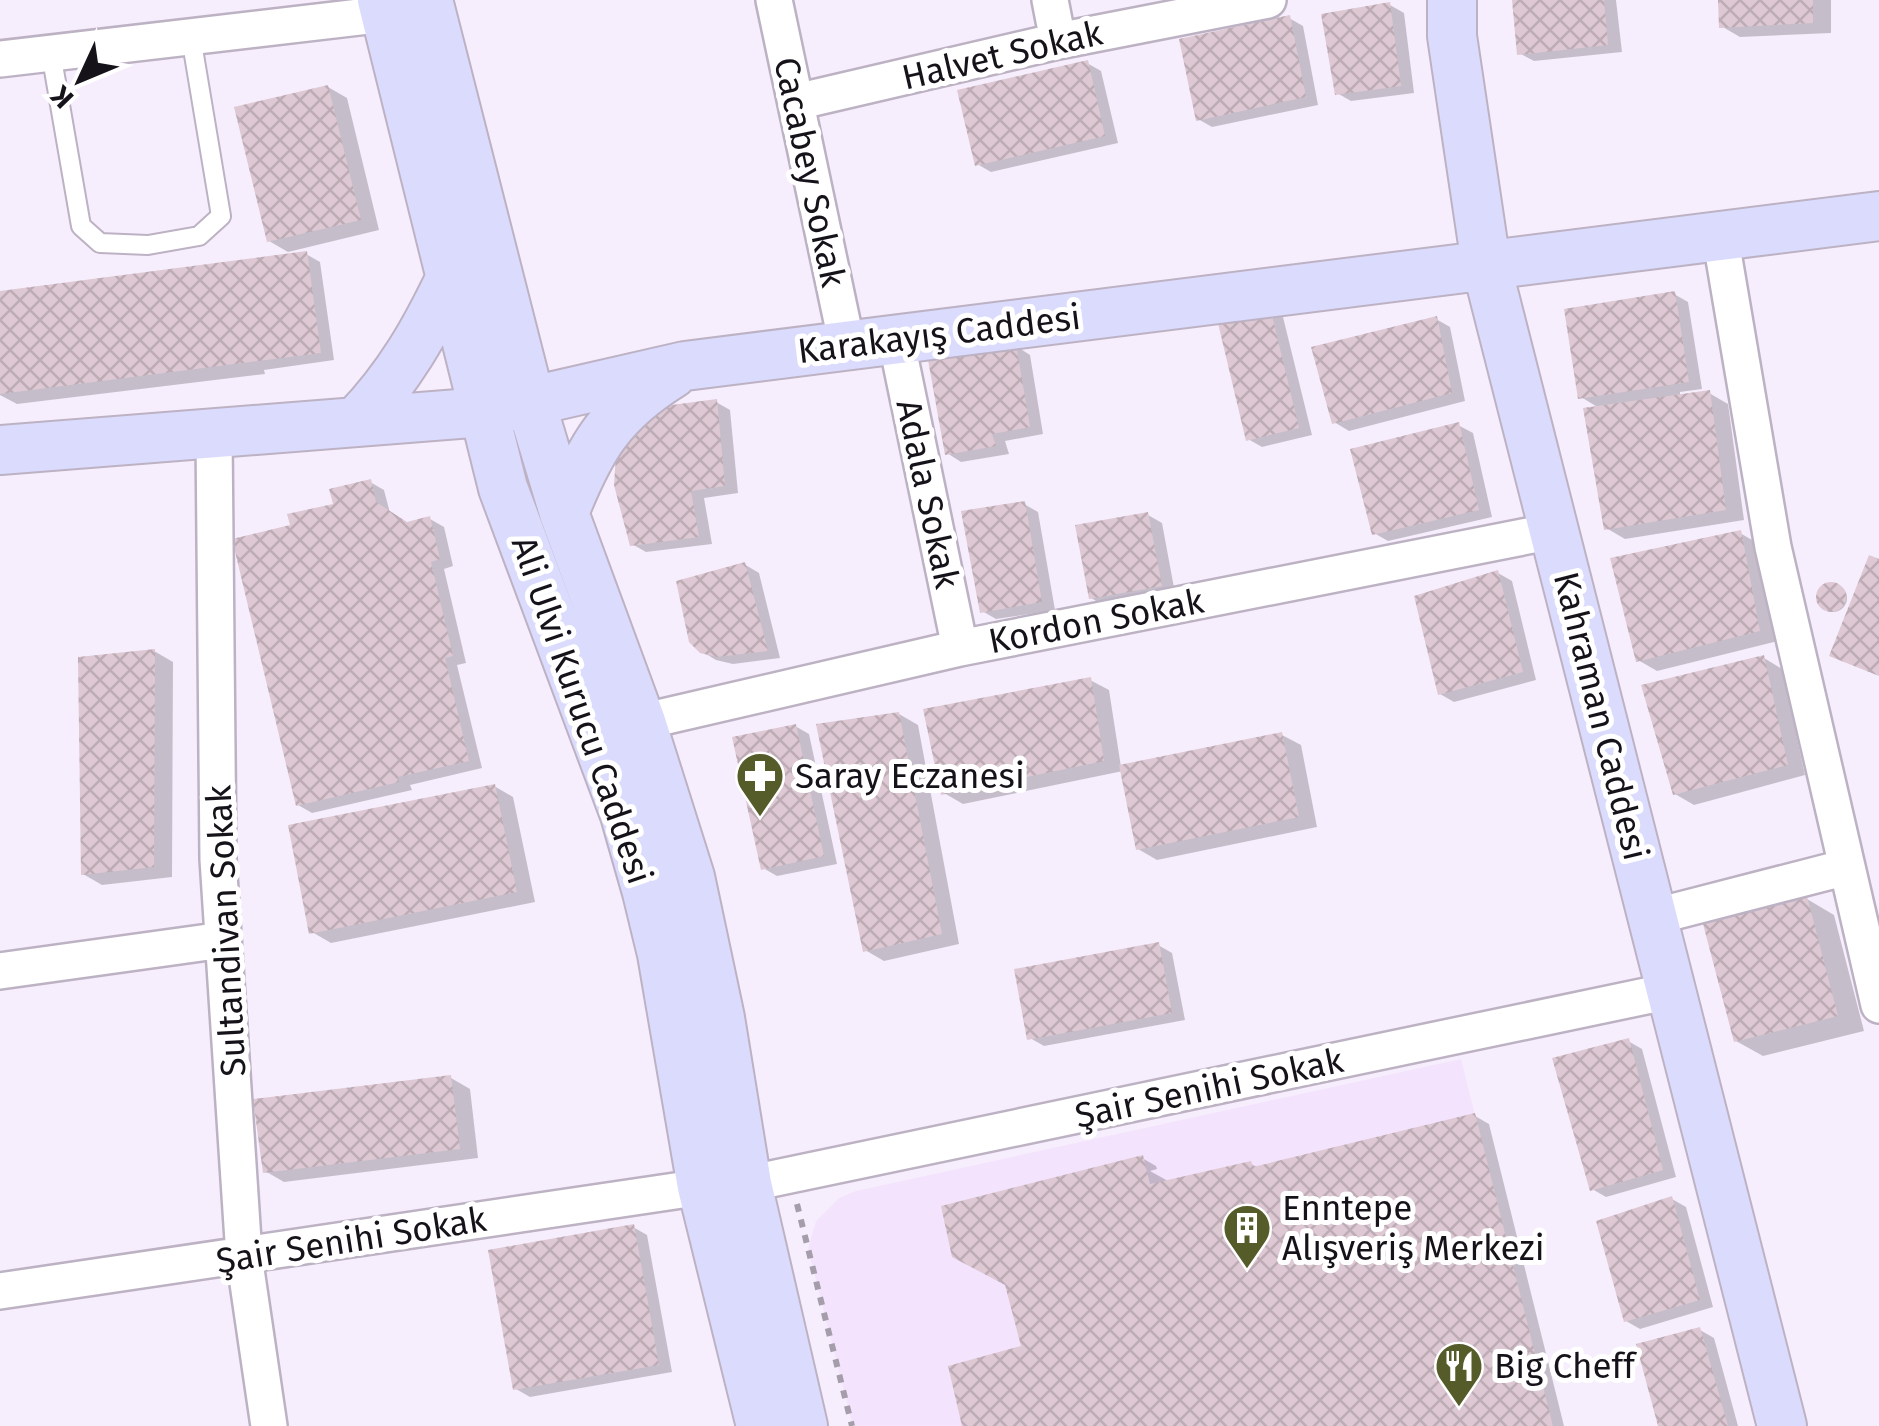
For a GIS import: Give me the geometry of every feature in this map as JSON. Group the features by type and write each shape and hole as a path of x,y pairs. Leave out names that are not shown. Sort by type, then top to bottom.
{"street":[{"name":"Cacabey Sokak","path":"774,0 846,345"},
{"path":"1050,0 1058,42"},
{"name":"Halvet Sokak","path":"796,102 1058,42 1268,0"},
{"name":"Kahraman Caddesi","path":"1452,0 1452,36 1486,264 1782,1426"},
{"path":"0,59 191,37 398,5"},
{"name":"Ali Ulvi Kurucu Caddesi","path":"398,5 452,275 503,488 625,815 662,954 746,1182 761,1426"},
{"name":"Ali Ulvi Kurucu Caddesi","path":"398,5 564,513 641,722 690,876 720,1018 746,1182 803,1426"},
{"name":"Karakayış Caddesi","path":"0,450 484,412 686,366 1879,216"},
{"path":"1720,235 1774,547 1879,1005"},
{"path":"356,422 386,391 416,348 452,275"},
{"name":"Adala Sokak","path":"896,339 960,648"},
{"path":"564,513 584,462 608,427 637,396 686,366"},
{"name":"Sultandivan Sokak","path":"214,434 218,859 244,1256 269,1426"},
{"name":"Kordon Sokak","path":"641,722 960,648 1553,531"},
{"path":"1653,917 1847,867"},
{"path":"0,971 223,940"},
{"name":"Şair Senihi Sokak","path":"0,1291 746,1182 1670,991"}],"lane":[{"path":"51,53 81,226 100,243 148,244 199,236 221,216 191,37"}],"path":[{"path":"746,1182 852,1426"}],"shaded area":[{"name":"Enntepe Alışveriş Merkezi","path":"1461,1059 1553,1426 853,1426 808,1249 816,1221 839,1198 856,1191"}],"building":[{"path":"1512,0 1604,0 1608,45 1517,55"},
{"path":"1718,0 1813,0 1813,23 1719,28"},
{"path":"1390,2 1401,86 1335,95 1321,14"},
{"path":"1290,15 1306,97 1196,121 1179,39"},
{"path":"1088,60 1105,136 975,166 957,90"},
{"path":"328,85 361,220 267,242 234,107"},
{"path":"307,251 321,353 0,394 0,291"},
{"path":"1675,291 1689,382 1578,399 1564,309"},
{"path":"1270,307 1299,428 1246,441 1217,319"},
{"path":"1437,316 1452,393 1332,424 1311,347"},
{"path":"1016,344 1030,427 992,434 996,446 945,455 928,360"},
{"path":"1710,390 1726,510 1604,530 1583,408"},
{"path":"717,399 725,486 691,491 699,537 630,546 614,485 616,454 664,406"},
{"path":"1459,422 1479,510 1372,535 1350,449"},
{"path":"371,479 376,502 407,522 430,516 440,559 431,562 453,656 445,658 469,761 296,806 232,539 290,525 287,514 333,504 329,489"},
{"path":"1025,501 1042,602 980,613 961,511"},
{"path":"1148,512 1162,586 1089,599 1075,525"},
{"path":"1741,530 1760,631 1636,662 1610,558"},
{"path":"1869,555 1879,559 1879,676 1829,656"},
{"path":"745,562 768,651 717,657 700,653 689,642 676,581"},
{"path":"1498,570 1523,672 1438,695 1414,596"},
{"path":"1831,582 1842,586 1846,597 1842,608 1831,612 1820,608 1816,597 1820,586"},
{"path":"155,649 154,867 81,875 78,657"},
{"path":"1764,655 1788,765 1673,795 1641,685"},
{"path":"1091,677 1104,761 941,795 923,709"},
{"path":"899,712 942,934 863,952 816,724"},
{"path":"796,724 824,856 761,870 732,737"},
{"path":"1282,732 1299,817 1136,850 1119,765"},
{"path":"495,784 517,892 309,934 288,825"},
{"path":"1807,896 1838,1016 1734,1042 1703,924"},
{"path":"1159,942 1172,1013 1027,1040 1014,969"},
{"path":"1629,1038 1663,1170 1590,1191 1552,1058"},
{"path":"451,1075 460,1149 263,1173 253,1099"},
{"name":"Enntepe Alışveriş Merkezi","path":"1475,1113 1553,1426 962,1426 948,1366 1021,1346 1005,1285 952,1257 941,1206 1143,1155 1150,1184 1251,1161 1253,1167"},
{"path":"1672,1196 1700,1300 1624,1322 1596,1221"},
{"path":"634,1224 659,1365 513,1390 488,1250"},
{"path":"1700,1327 1728,1426 1658,1426 1636,1344"}],"place":[{"name":"Saray Eczanesi","path":"760,818"},
{"name":"Enntepe Alışveriş Merkezi","path":"1247,1270"},
{"name":"Big Cheff","path":"1459,1408"}]}
